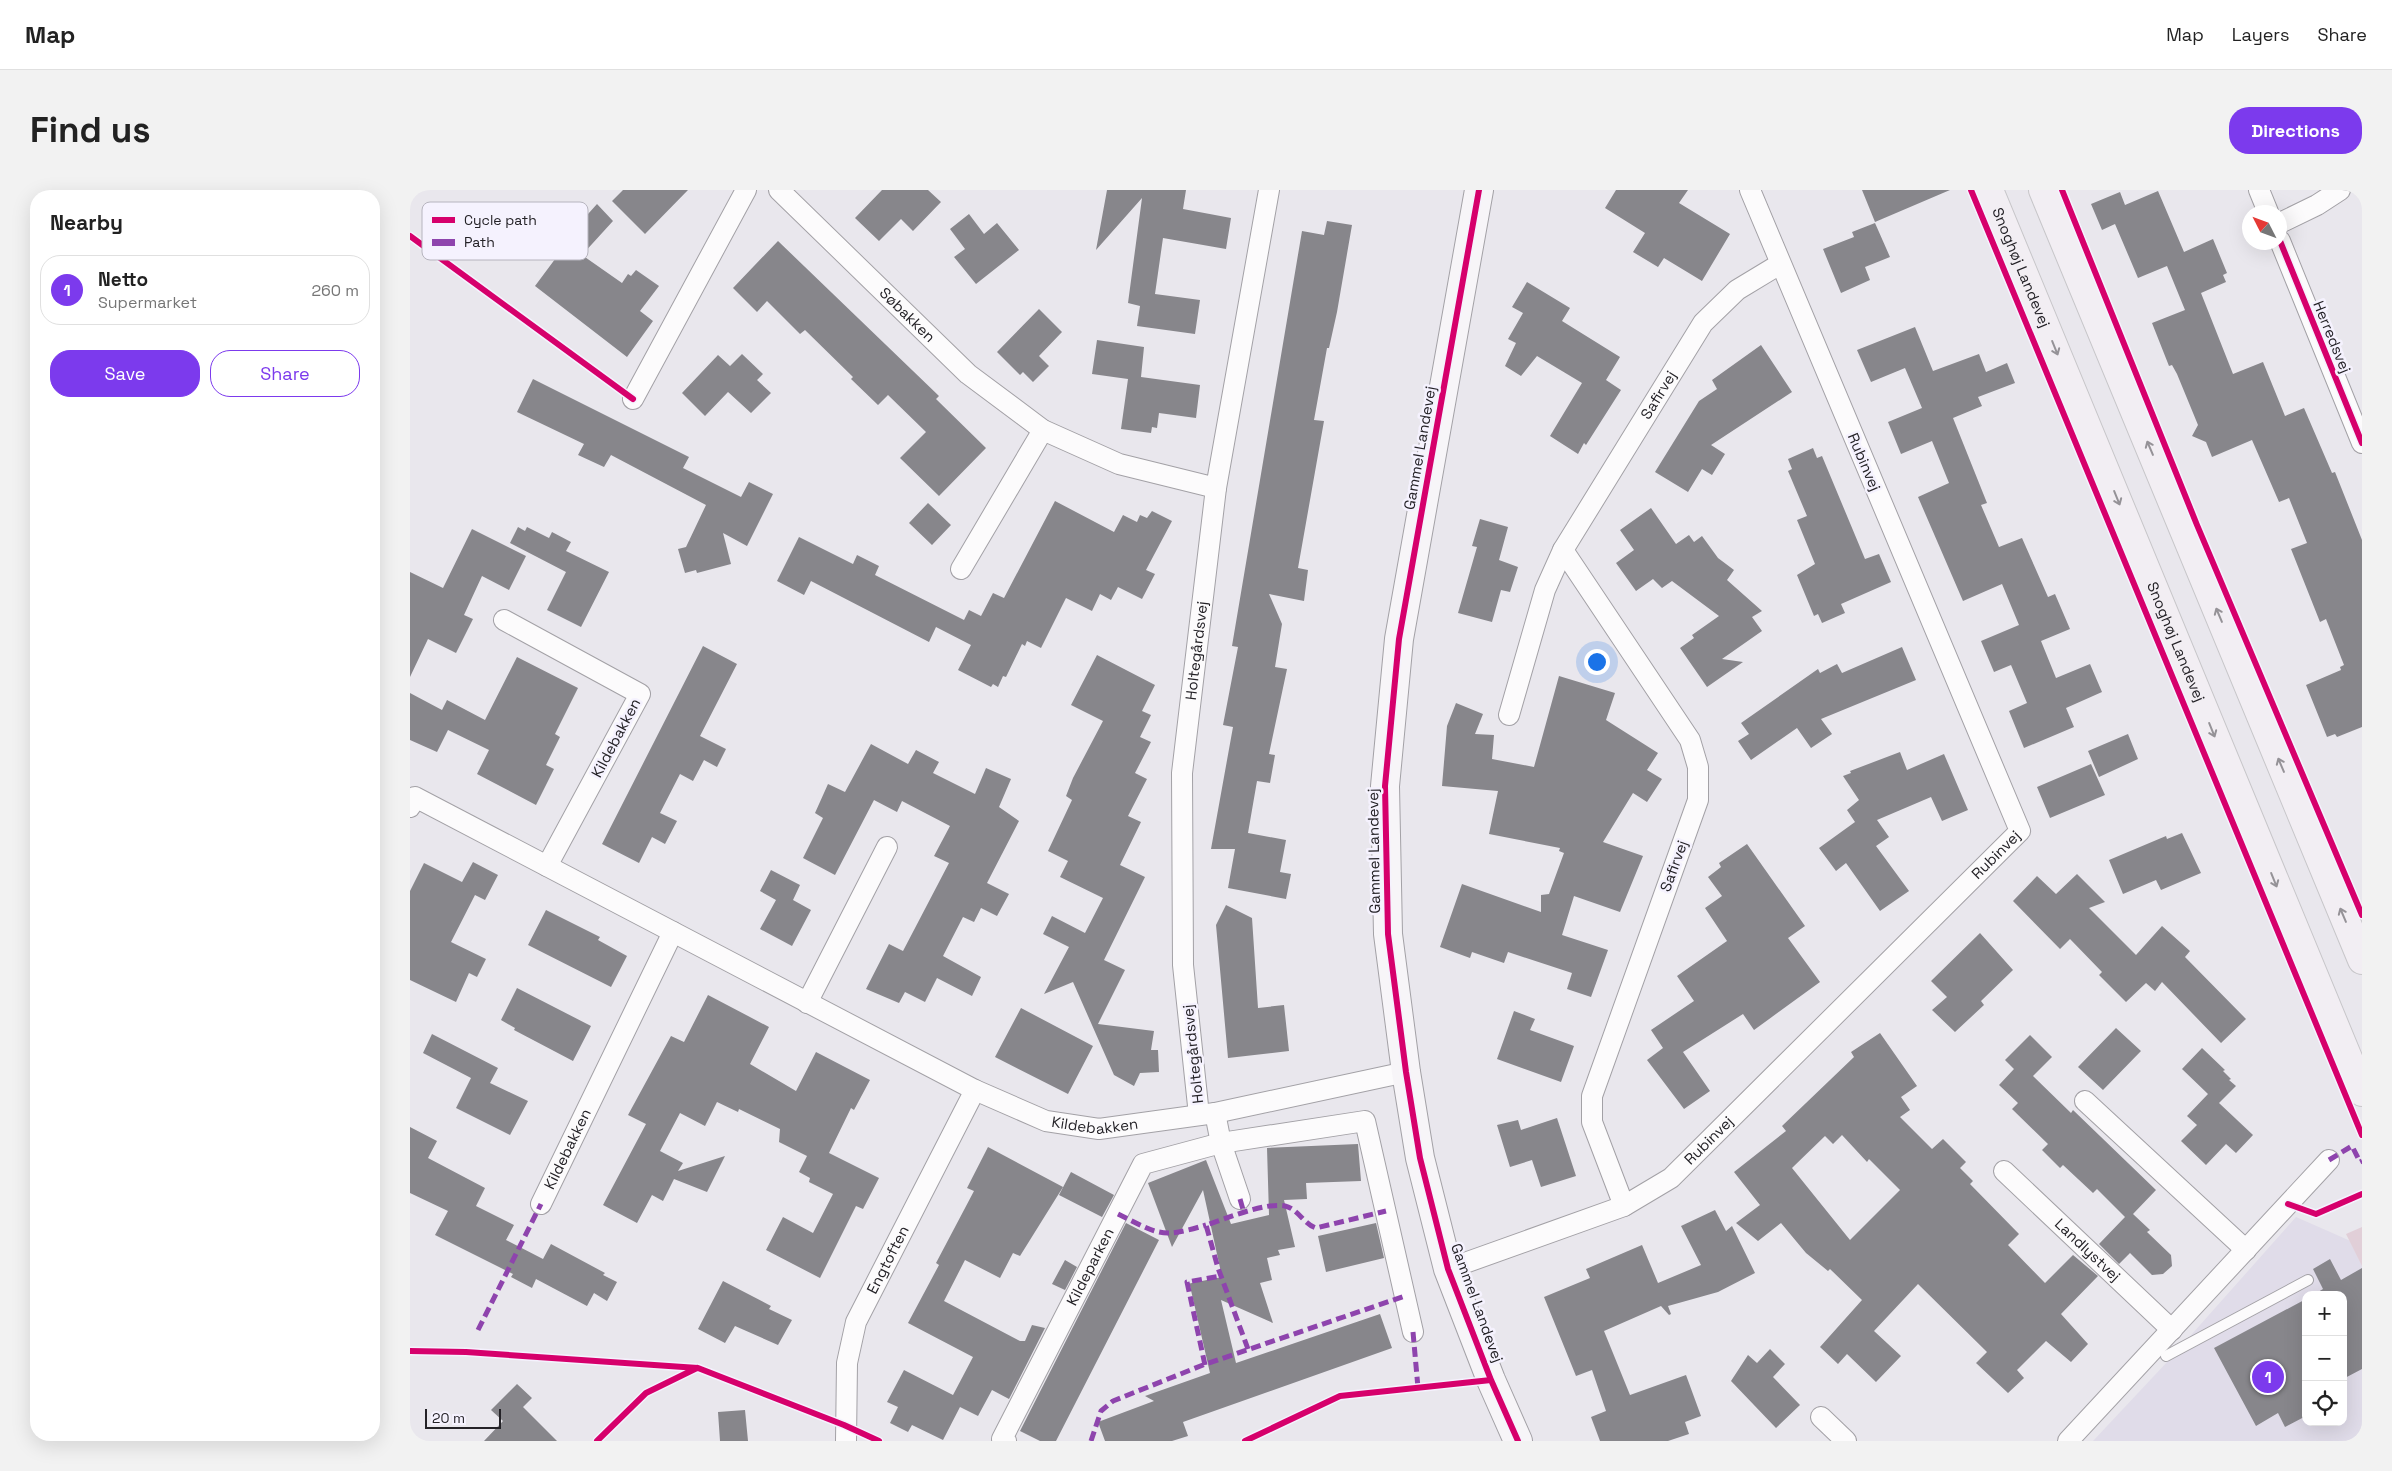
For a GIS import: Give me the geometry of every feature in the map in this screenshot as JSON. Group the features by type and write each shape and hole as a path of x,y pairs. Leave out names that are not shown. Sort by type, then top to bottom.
{"main road":[{"name":"Snoghøj Landevej","path":"1989,190 2362,1092"},
{"path":"2042,190 2362,960"}],"street":[{"path":"633,399 746,190"},
{"name":"Søbakken","path":"779,190 968,374 1043,430 1118,464 1216,488"},
{"name":"Holtegårdsvej","path":"1207,1114 1183,965 1182,773 1216,488 1269,190"},
{"name":"Gammel Landevej","path":"1479,190 1399,640 1386,786 1388,934 1406,1072 1420,1158 1448,1269 1491,1380 1518,1441"},
{"name":"Rubinvej","path":"1448,1269 1624,1206 1671,1178 2020,831 1750,190"},
{"path":"2258,190 2265,205"},
{"path":"2287,220 2317,205 2340,190"},
{"name":"Herredsvej","path":"2284,250 2362,443"},
{"name":"Safirvej","path":"1509,715 1545,590 1563,550 1703,323 1737,290 1780,264"},
{"path":"961,569 1043,430"},
{"name":"Safirvej","path":"1563,550 1690,740 1698,767 1698,800 1592,1096 1592,1122 1624,1206"},
{"name":"Kildebakken","path":"504,620 640,694 547,866"},
{"name":"Kildebakken","path":"410,807 415,797 975,1090 1046,1121 1099,1129 1207,1114 1406,1072"},
{"path":"808,1003 886,847"},
{"name":"Kildebakken","path":"541,1204 673,932"},
{"name":"Engtoften","path":"846,1441 847,1363 856,1322 975,1090"},
{"path":"2085,1101 2246,1250"},
{"path":"1207,1114 1221,1143 1240,1199"},
{"name":"Kildeparken","path":"1006,1441 1002,1439 1143,1164 1221,1143 1365,1121 1413,1332"},
{"path":"2068,1441 2329,1160"},
{"name":"Landlystvej","path":"2004,1171 2172,1330"},
{"path":"1820,1417 1846,1441"}],"lane":[{"path":"2166,1356 2308,1280"}],"shaded area":[{"path":"2296,1217 2362,1246 2362,1441 2093,1441 2168,1361"},
{"path":"2362,1227 2362,1266 2346,1234"}],"building":[{"path":"623,190 688,190 645,234 612,201"},
{"path":"882,190 928,190 941,202 913,231 901,219 879,241 855,218"},
{"path":"1107,190 1186,190 1183,209 1231,218 1226,249 1163,238 1155,294 1200,300 1195,334 1137,326 1140,306 1128,303 1142,198 1096,250"},
{"path":"1616,190 1688,190 1679,203 1730,234 1702,281 1664,258 1658,267 1633,252 1645,233 1605,208"},
{"path":"1862,190 1950,190 1875,222"},
{"path":"2158,191 2184,252 2213,239 2227,273 2223,275 2226,282 2201,293 2233,374 2263,362 2285,416 2304,408 2332,473 2335,472 2362,540 2362,727 2337,737 2335,734 2327,737 2306,685 2341,670 2340,667 2344,665 2326,619 2320,622 2291,549 2307,543 2289,498 2279,502 2252,440 2212,457 2206,442 2192,436 2198,425 2177,374 2172,365 2169,366 2152,323 2185,310 2167,266 2138,278 2115,224 2102,230 2091,204 2120,192 2125,205"},
{"path":"597,204 613,221 588,248 588,214"},
{"path":"969,214 984,234 997,223 1019,250 976,284 954,257 965,249 950,229"},
{"path":"1327,221 1352,225 1337,312 1329,348 1327,348 1314,420 1324,421 1298,568 1308,570 1304,601 1269,594 1282,624 1275,667 1287,669 1269,754 1275,755 1270,783 1257,781 1248,833 1286,840 1280,872 1291,874 1286,899 1228,888 1235,849 1211,849 1233,727 1223,725 1238,647 1232,646 1302,231 1324,235"},
{"path":"1875,223 1890,257 1865,267 1870,280 1841,293 1823,249 1854,237 1852,232"},
{"path":"778,241 939,396 936,399 986,448 939,496 900,458 926,432 888,395 878,405 851,379 853,377 805,330 800,334 767,301 757,312 733,288"},
{"path":"588,259 622,283 628,274 631,276 636,270 659,286 640,311 653,321 627,357 535,286 554,260"},
{"path":"1527,282 1570,308 1562,321 1620,357 1606,380 1621,390 1586,445 1584,443 1578,454 1550,436 1582,383 1537,356 1521,376 1505,366 1516,343 1508,339 1523,313 1512,307"},
{"path":"1039,309 1062,332 1039,356 1049,366 1033,382 1023,372 1020,375 997,352"},
{"path":"1915,327 1933,371 1979,354 1986,372 2007,363 2015,383 1978,397 1982,406 1953,418 1987,503 1981,505 1999,547 2022,538 2048,597 2055,594 2070,629 2041,641 2056,678 2090,664 2102,692 2066,708 2074,727 2024,748 2009,711 2027,703 2011,665 1994,672 1981,641 2019,625 2002,584 1963,601 1918,497 1949,483 1932,441 1901,454 1888,422 1922,408 1905,368 1871,382 1857,350"},
{"path":"1097,340 1144,347 1141,377 1200,385 1196,418 1159,413 1157,428 1152,427 1151,433 1121,429 1128,379 1092,374"},
{"path":"1761,345 1792,392 1711,445 1725,454 1712,475 1702,469 1688,492 1655,472 1699,401 1717,389 1712,380"},
{"path":"742,354 763,374 757,380 771,393 751,413 728,392 705,416 682,393 718,355 730,366"},
{"path":"533,379 689,457 683,468 741,497 749,482 773,494 747,546 723,533 731,564 697,573 696,570 685,573 678,549 686,547 706,505 611,455 604,467 578,455 584,444 517,412"},
{"path":"1813,448 1817,458 1822,456 1865,559 1879,554 1891,582 1841,604 1845,613 1822,623 1818,614 1814,616 1797,575 1815,564 1797,520 1807,516 1788,471 1792,469 1788,459"},
{"path":"1055,501 1114,532 1123,515 1137,522 1140,515 1147,518 1152,511 1172,521 1146,570 1155,574 1142,599 1118,587 1111,600 1100,594 1092,611 1066,598 1041,648 1027,641 1025,646 1022,644 1006,677 1003,676 998,687 993,684 991,687 958,670 971,645 936,627 929,642 811,581 804,595 777,581 799,537 853,564 857,555 879,566 875,575 964,620 969,610 981,616 993,593 1004,598"},
{"path":"928,503 951,525 932,545 909,523"},
{"path":"1651,508 1676,544 1689,535 1694,542 1702,536 1718,558 1734,570 1727,580 1762,611 1752,617 1762,631 1722,659 1743,662 1707,687 1680,648 1694,638 1692,635 1719,616 1672,581 1662,588 1653,579 1636,591 1616,563 1634,550 1620,530"},
{"path":"1480,519 1508,527 1499,560 1518,567 1510,592 1501,590 1492,622 1458,613 1477,547 1472,546"},
{"path":"518,527 525,531 527,527 549,538 552,532 571,542 566,551 609,572 581,627 547,610 566,572 510,543"},
{"path":"472,529 526,556 509,590 482,576 464,615 473,619 456,653 428,639 410,677 410,572 443,588"},
{"path":"703,646 737,664 700,736 726,749 717,767 704,760 693,781 680,774 660,813 677,821 665,844 652,837 639,863 602,844"},
{"path":"1902,647 1916,680 1821,719 1832,734 1811,748 1797,728 1751,760 1738,741 1749,734 1741,723 1818,669 1820,673 1837,664 1842,673"},
{"path":"1097,655 1155,685 1142,711 1151,715 1140,737 1151,742 1135,773 1147,779 1128,816 1141,822 1120,865 1145,877 1104,960 1125,970 1098,1024 1154,1031 1151,1050 1158,1050 1159,1072 1140,1073 1134,1086 1114,1075 1073,982 1044,994 1069,947 1043,934 1052,916 1085,933 1103,898 1060,877 1068,861 1048,851 1072,800 1066,796 1073,778 1103,721 1071,705"},
{"path":"517,657 578,688 555,734 560,737 546,765 554,769 536,805 477,774 489,750 448,730 437,752 410,740 410,693 442,710 447,700 485,720"},
{"path":"1559,676 1615,693 1606,720 1658,753 1647,770 1662,779 1647,802 1633,793 1603,842 1643,856 1620,912 1574,896 1562,935 1608,950 1591,997 1567,989 1572,973 1508,952 1504,963 1472,952 1470,958 1440,947 1462,884 1541,912 1541,895 1549,894 1564,853 1559,851 1560,848 1489,834 1498,791 1442,786 1447,726 1456,703 1483,714 1475,734 1494,735 1492,759 1534,767"},
{"path":"2128,734 2138,759 2099,777 2088,751"},
{"path":"871,744 908,764 916,750 939,762 933,773 975,794 986,768 1011,779 999,807 1019,821 987,883 1009,894 997,916 981,908 974,922 963,917 943,956 981,977 972,996 937,978 925,1002 905,992 899,1003 866,989 889,944 903,951 949,863 934,856 950,826 902,801 897,812 874,800 835,875 803,858 823,818 815,813 828,784 845,792"},
{"path":"1900,752 1907,770 1944,754 1968,810 1942,821 1931,797 1877,820 1889,837 1876,846 1909,891 1880,911 1846,863 1836,871 1819,848 1855,822 1847,810 1859,800 1843,776 1851,773 1850,771"},
{"path":"2091,764 2105,795 2050,818 2037,787"},
{"path":"2182,833 2201,873 2161,890 2156,880 2123,894 2109,860 2166,836 2167,839"},
{"path":"1747,844 1805,926 1788,938 1820,982 1754,1030 1743,1014 1683,1052 1710,1091 1684,1109 1647,1060 1663,1048 1651,1030 1694,1001 1677,976 1727,941 1705,908 1722,896 1708,877 1721,867 1719,863"},
{"path":"473,862 498,875 485,900 475,895 451,942 486,959 477,977 469,973 456,1002 410,980 410,891 424,863 462,882"},
{"path":"771,870 800,885 793,900 811,910 792,946 760,929 776,900 760,891"},
{"path":"2077,874 2105,902 2089,908 2136,955 2162,926 2190,951 2185,957 2246,1019 2221,1043 2162,982 2155,991 2146,983 2126,1002 2099,975 2102,972 2070,939 2060,949 2013,901 2037,876 2056,894"},
{"path":"1226,905 1252,918 1258,1008 1284,1005 1289,1051 1228,1058 1216,925"},
{"path":"546,910 600,937 598,940 627,956 611,987 528,945"},
{"path":"1980,933 2013,970 1981,1001 1984,1005 1955,1032 1932,1010 1947,997 1931,981"},
{"path":"517,988 591,1026 573,1061 514,1030 515,1028 501,1020"},
{"path":"708,995 769,1027 750,1064 796,1091 816,1052 870,1080 854,1110 851,1108 829,1153 879,1178 863,1209 856,1206 820,1278 766,1250 783,1217 813,1233 833,1194 809,1182 810,1178 799,1172 807,1156 779,1142 780,1129 739,1109 738,1112 717,1102 705,1126 680,1113 660,1151 683,1163 678,1171 725,1156 707,1192 674,1179 663,1201 652,1195 637,1223 603,1205 646,1124 628,1115 671,1036 684,1042"},
{"path":"1021,1008 1093,1046 1068,1094 995,1057"},
{"path":"1514,1011 1535,1019 1530,1030 1574,1046 1561,1082 1497,1059"},
{"path":"2116,1028 2141,1051 2103,1090 2078,1067"},
{"path":"1880,1033 1917,1086 1901,1097 1910,1110 1900,1117 1932,1149 1943,1139 1966,1162 1960,1168 1973,1181 1970,1184 2019,1234 2008,1245 2045,1283 2073,1255 2098,1276 2061,1314 2088,1344 2071,1362 2046,1341 2017,1370 2024,1378 2008,1393 1976,1363 1987,1352 1918,1284 1874,1331 1901,1356 1876,1382 1847,1354 1838,1364 1820,1347 1862,1300 1830,1269 1828,1271 1806,1253 1781,1223 1758,1241 1736,1223 1760,1205 1734,1172 1786,1131 1782,1126 1854,1057 1851,1052","holes":["1842,1135 1867,1162 1869,1159 1900,1190 1850,1240 1792,1168 1825,1136 1833,1144"]},
{"path":"432,1034 498,1068 490,1083 528,1101 510,1135 456,1108 471,1078 423,1053"},
{"path":"2030,1035 2052,1057 2033,1076 2071,1113 2073,1110 2156,1190 2133,1214 2150,1230 2147,1232 2171,1255 2172,1266 2163,1274 2152,1275 2130,1253 2119,1264 2099,1244 2125,1217 2097,1189 2093,1193 2063,1165 2060,1168 2042,1150 2048,1144 2012,1109 2018,1103 1999,1085 2014,1069 2005,1060"},
{"path":"2202,1048 2225,1070 2223,1071 2231,1079 2229,1080 2236,1086 2219,1103 2253,1135 2236,1153 2226,1144 2206,1165 2181,1141 2197,1125 2187,1116 2208,1094 2182,1069"},
{"path":"1557,1118 1576,1176 1541,1187 1532,1160 1510,1167 1497,1125 1518,1120 1521,1130"},
{"path":"410,1127 437,1141 428,1158 485,1188 476,1206 514,1225 506,1240 543,1259 551,1244 605,1273 603,1275 617,1282 607,1301 594,1293 587,1306 536,1279 532,1288 511,1277 513,1274 435,1235 448,1211 410,1193"},
{"path":"1358,1144 1361,1181 1306,1183 1307,1199 1284,1200 1295,1247 1278,1250 1280,1255 1267,1258 1272,1280 1260,1283 1273,1323 1221,1300 1236,1363 1380,1314 1392,1348 1183,1422 1188,1436 1172,1441 1105,1441 1098,1422 1154,1401 1145,1396 1210,1373 1190,1286 1187,1284 1222,1277 1203,1190 1172,1247 1148,1183 1206,1160 1231,1224 1269,1215 1267,1148"},
{"path":"988,1147 1063,1187 1020,1256 1013,1253 1000,1278 965,1260 944,1301 1020,1341 1025,1341 1032,1325 1045,1328 1009,1399 992,1390 978,1416 960,1407 943,1440 912,1425 908,1432 890,1423 898,1407 887,1402 904,1370 953,1395 973,1357 908,1323 939,1265 936,1263 974,1191 967,1188"},
{"path":"1071,1172 1114,1195 1102,1217 1059,1195"},
{"path":"1715,1210 1726,1231 1732,1226 1755,1273 1718,1292 1668,1306 1671,1314 1669,1315 1661,1306 1604,1331 1630,1395 1686,1375 1701,1416 1685,1422 1689,1434 1668,1441 1600,1441 1591,1417 1606,1411 1592,1370 1576,1376 1544,1297 1590,1278 1586,1269 1642,1245 1658,1283 1701,1265 1681,1226"},
{"path":"1126,1223 1159,1240 1056,1441 1040,1441 1020,1431"},
{"path":"1376,1223 1384,1258 1326,1272 1318,1236"},
{"path":"2330,1259 2341,1280 2362,1268 2362,1369 2347,1377 2347,1291 2320,1291 2323,1289 2313,1269"},
{"path":"1065,1260 1077,1267 1065,1290 1052,1284"},
{"path":"723,1281 771,1306 769,1309 792,1320 778,1345 735,1326 725,1343 698,1329"},
{"path":"2302,1301 2302,1418 2285,1427 2278,1413 2256,1426 2214,1348"},
{"path":"1770,1349 1785,1364 1773,1377 1800,1405 1776,1428 1731,1381 1748,1355 1757,1363"},
{"path":"517,1384 532,1398 523,1407 557,1441 484,1441 503,1421 491,1410"},
{"path":"745,1410 748,1441 720,1441 718,1412"}],"marked path":[{"path":"2329,1160 2352,1146 2360,1162 2362,1161"},
{"path":"1240,1199 1244,1213"},
{"path":"478,1330 541,1204"},
{"path":"1248,1349 1218,1268 1206,1225 1234,1215 1277,1205 1290,1208 1316,1228 1386,1211"},
{"path":"1118,1214 1160,1232 1179,1232 1206,1225"},
{"path":"1205,1365 1187,1282 1221,1276"},
{"path":"1091,1441 1101,1411 1113,1401 1203,1365 1405,1296"},
{"path":"1413,1332 1418,1388"}],"cycle path":[{"path":"1479,190 1399,639 1385,786 1388,934 1406,1072 1420,1158 1448,1269 1491,1380 1518,1441"},
{"path":"1971,190 2362,1135"},
{"path":"2062,190 2197,525 2362,915"},
{"path":"410,236 422,245"},
{"path":"2284,250 2362,443"},
{"path":"443,260 633,399"},
{"path":"2288,1204 2316,1214 2362,1194"},
{"path":"410,1351 466,1352 698,1368 844,1425 879,1441"},
{"path":"597,1441 646,1393 697,1368"},
{"path":"1245,1441 1340,1396 1491,1380"}],"place":[{"name":"Netto","path":"2268,1377"}]}
